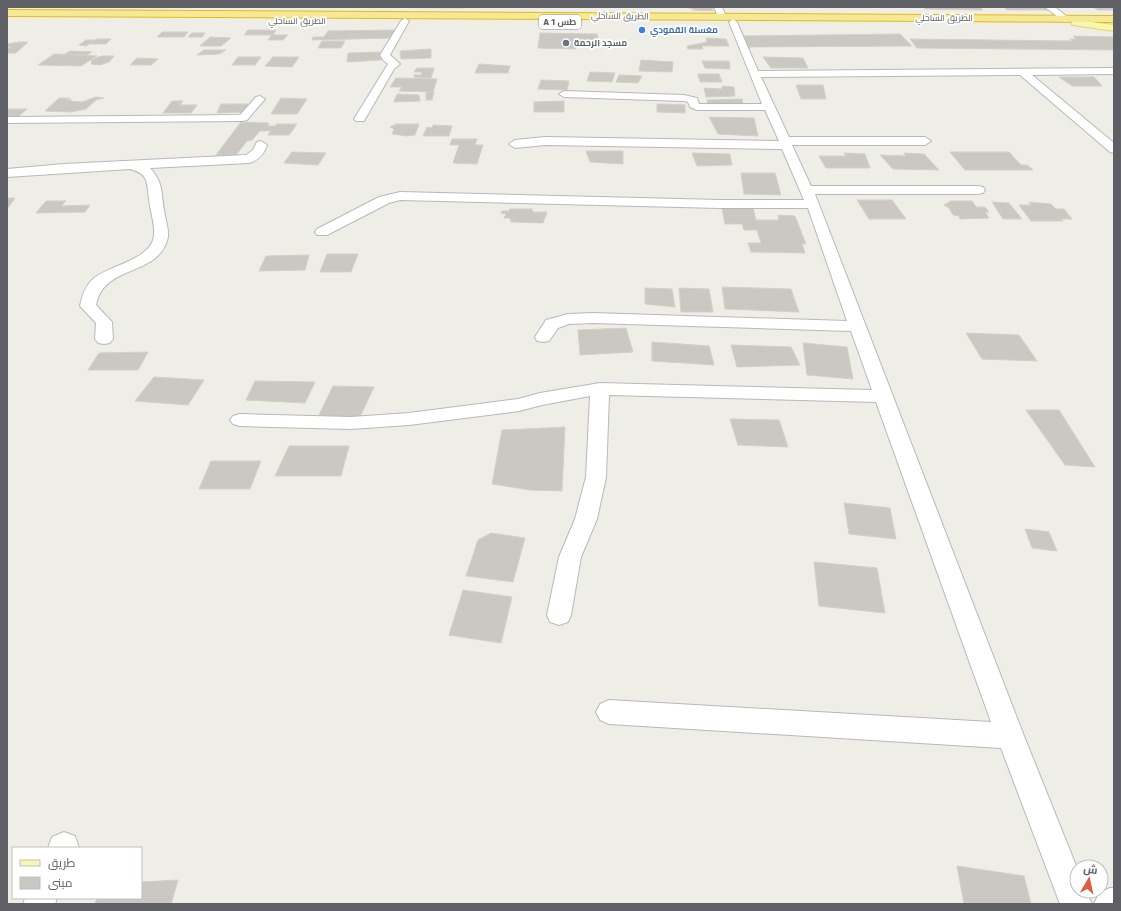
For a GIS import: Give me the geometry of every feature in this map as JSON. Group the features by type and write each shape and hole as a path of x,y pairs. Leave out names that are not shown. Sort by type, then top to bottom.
{"highway":[{"name":"الطريق الساحلي","path":"7,13 1114,23"},
{"name":"الطريق الساحلي","path":"7,20 405,21 511,18"},
{"name":"الطريق الساحلي","path":"728,20 1114,19"}],"main road":[{"path":"1076,23 1114,28"}],"street":[{"path":"718,7 728,20 810,197 1010,736 1076,904"},
{"path":"1049,7 1066,19"},
{"path":"360,119 390,67 395,64 386,58 385,55 405,21"},
{"path":"754,74 1114,71"},
{"path":"1023,72 1114,149"},
{"path":"564,94 690,99 697,107 769,107"},
{"path":"7,120 243,118 260,99"},
{"path":"515,144 545,141 786,143 925,141"},
{"path":"7,173 174,161 249,159 259,152 261,145"},
{"path":"104,339 104,322 88,306 92,291 96,284 114,273 141,261 154,251 159,244 161,236 153,179 144,169 131,165"},
{"path":"322,232 384,200 400,196 720,204 810,197 978,190"},
{"path":"543,337 552,324 568,319 593,318 857,326"},
{"path":"240,420 351,422 410,419 519,405 540,399 600,389 883,396"},
{"path":"559,615 570,557 586,519 596,477 600,389"},
{"path":"609,712 1010,736"}],"building":[{"path":"352,7 464,7 463,8"},
{"path":"685,7 712,7 713,11 693,10"},
{"path":"924,7 980,7 983,10 925,9"},
{"path":"1004,7 1049,7 1053,10 1007,10"},
{"path":"1093,7 1114,7 1114,10 1098,10"},
{"path":"248,30 276,30 273,35 244,35"},
{"path":"396,30 391,38 312,40 313,37 324,37 328,31"},
{"path":"162,32 188,32 184,37 157,37"},
{"path":"192,33 205,33 202,37 188,37"},
{"path":"540,33 597,34 599,41 588,40 575,49 538,48"},
{"path":"900,34 912,46 747,47 741,36"},
{"path":"272,35 288,35 283,40 268,40"},
{"path":"1073,36 1114,37 1114,50 917,48 910,39 1073,41 1070,39 1076,39"},
{"path":"210,37 231,38 221,46 200,46"},
{"path":"706,38 726,39 729,46 702,46 703,49 688,49 687,46 707,42"},
{"path":"97,39 111,39 106,44 89,44"},
{"path":"86,40 95,40 86,46 79,45"},
{"path":"322,41 345,41 341,48 318,48"},
{"path":"28,42 16,53 7,53 7,49 12,47 7,47 7,44"},
{"path":"431,49 431,58 401,59 400,51"},
{"path":"204,50 226,50 219,54 197,55"},
{"path":"70,51 92,52 87,55 65,54"},
{"path":"383,52 381,60 347,62 348,53"},
{"path":"54,54 97,56 81,66 38,65"},
{"path":"101,56 114,56 109,62 100,65 91,64 92,60"},
{"path":"238,57 261,57 255,65 232,65"},
{"path":"273,57 299,57 292,67 265,66"},
{"path":"763,57 803,58 808,68 771,68"},
{"path":"137,58 158,59 151,65 130,65"},
{"path":"641,60 673,62 672,72 639,71"},
{"path":"702,61 729,61 730,69 705,68"},
{"path":"479,64 510,66 508,73 475,73"},
{"path":"417,68 434,68 431,78 414,77 414,75 421,75 422,72 414,72"},
{"path":"590,72 615,73 612,82 587,81"},
{"path":"698,74 719,74 722,82 700,82"},
{"path":"619,75 642,76 638,83 616,82"},
{"path":"1059,77 1094,77 1102,86 1072,86"},
{"path":"396,78 437,79 433,92 399,91 402,87 390,87"},
{"path":"541,80 569,81 567,90 538,89"},
{"path":"796,85 823,85 826,99 801,99"},
{"path":"722,86 734,87 735,96 706,97 704,88 722,89"},
{"path":"426,92 434,92 432,100 426,100"},
{"path":"397,94 419,95 420,101 394,102"},
{"path":"96,97 104,98 96,100 86,109 71,112 45,111 59,98 70,98 66,100 82,102"},
{"path":"281,98 307,99 297,114 271,114"},
{"path":"742,99 743,104 708,105 707,100"},
{"path":"172,101 183,101 180,105 197,105 191,113 163,113"},
{"path":"564,101 564,112 534,112 534,102"},
{"path":"221,104 248,104 245,112 217,113"},
{"path":"657,104 685,105 685,113 657,112"},
{"path":"7,109 27,109 19,116 7,116"},
{"path":"709,117 754,118 758,136 718,134"},
{"path":"241,122 269,123 267,126 275,126 277,124 297,124 289,135 268,135 271,131 260,131 252,140 247,141 236,155 216,155"},
{"path":"396,124 419,124 415,135 407,136 392,134 394,129 390,127"},
{"path":"433,125 452,126 449,136 423,136 427,127 432,128"},
{"path":"452,139 477,139 475,145 483,145 477,164 453,163 459,145 450,145"},
{"path":"586,151 623,151 623,164 590,162"},
{"path":"292,152 326,153 318,165 284,163"},
{"path":"950,152 1009,152 1021,165 1027,165 1033,170 965,170"},
{"path":"692,153 730,154 732,165 697,166"},
{"path":"844,153 865,154 870,168 826,168 819,156 846,156"},
{"path":"904,153 924,154 939,170 893,169 880,155 906,156"},
{"path":"741,173 775,173 781,195 744,194"},
{"path":"7,198 15,198 7,209"},
{"path":"857,200 892,200 906,219 869,219"},
{"path":"46,201 66,201 61,206 90,205 85,212 36,213"},
{"path":"951,201 972,201 976,207 985,207 989,212 985,212 989,218 960,219 959,216 953,215 949,208 944,205"},
{"path":"992,202 1009,203 1022,219 1003,219"},
{"path":"1029,202 1051,204 1056,209 1064,209 1072,219 1060,219 1063,221 1031,221 1019,205 1031,205"},
{"path":"722,208 753,208 756,220 779,220 778,215 795,216 806,244 802,244 805,253 751,252 748,243 761,243 757,230 744,230 742,224 725,224"},
{"path":"510,209 532,209 533,212 547,212 543,223 511,222 510,218 504,218 506,214 501,213 502,211 509,211"},
{"path":"327,254 358,254 351,272 320,272"},
{"path":"309,255 305,270 259,271 266,256"},
{"path":"722,287 791,289 799,312 725,309"},
{"path":"645,288 672,289 675,307 645,304"},
{"path":"679,288 709,289 713,312 681,312"},
{"path":"626,328 633,352 580,355 578,330"},
{"path":"966,333 1019,335 1037,361 982,359"},
{"path":"652,342 709,346 714,365 652,361"},
{"path":"803,343 847,347 853,379 807,375"},
{"path":"731,345 791,347 800,365 737,367"},
{"path":"148,352 138,370 88,370 99,353"},
{"path":"154,377 204,380 188,405 135,401"},
{"path":"255,381 315,382 305,403 246,400"},
{"path":"333,386 374,387 359,419 319,415"},
{"path":"1026,410 1059,410 1095,467 1065,465"},
{"path":"730,419 779,420 788,447 738,445"},
{"path":"565,427 562,491 530,490 492,484 502,430"},
{"path":"289,446 349,446 341,476 275,476"},
{"path":"211,461 261,461 250,489 199,489"},
{"path":"844,503 890,508 896,539 849,534"},
{"path":"1025,529 1049,532 1057,551 1032,548"},
{"path":"491,533 525,538 513,582 466,576 478,540"},
{"path":"814,562 877,568 885,613 819,606"},
{"path":"463,590 512,597 501,643 449,635"},
{"path":"957,866 1024,876 1031,904 964,904"},
{"path":"178,880 171,904 95,904 97,899 142,899 142,882"}],"place":[{"name":"مغسلة القمودي","path":"642,30"},
{"name":"مسجد الرحمة","path":"566,43"}]}
